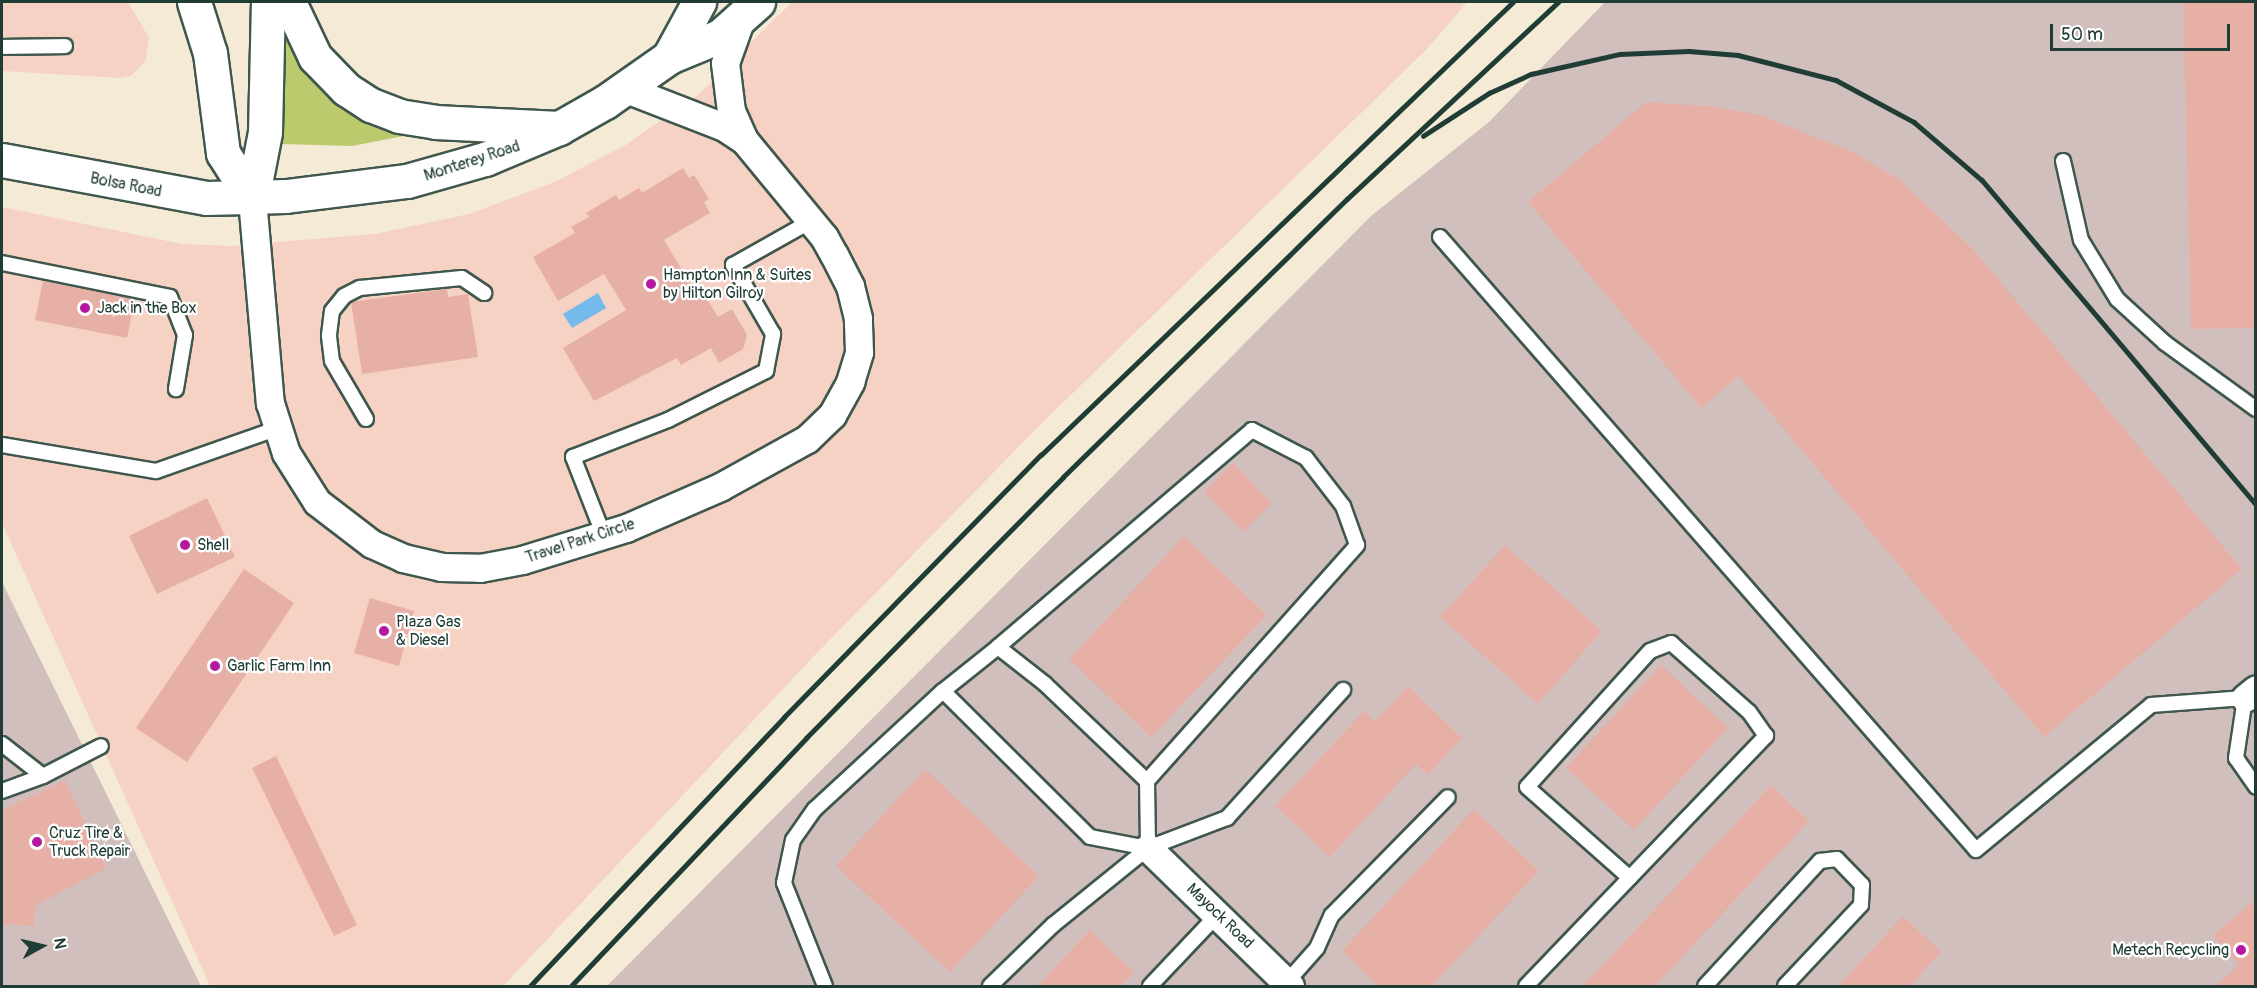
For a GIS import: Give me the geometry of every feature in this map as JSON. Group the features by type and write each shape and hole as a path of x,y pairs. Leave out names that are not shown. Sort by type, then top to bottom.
{"main road":[{"path":"194,2 210,53 223,153 252,199"},
{"path":"252,199 265,132 268,2"},
{"path":"289,2 315,57 346,89 370,105 399,116 436,122 559,128"},
{"name":"Monterey Road","path":"669,57 699,2"},
{"name":"Monterey Road","path":"252,199 415,179 485,159 559,128 626,89 669,57 693,50 749,11"},
{"name":"Bolsa Road","path":"2,160 175,195 252,199"}],"street":[{"name":"Travel Park Circle","path":"252,199 266,378 276,429 298,477 317,502 345,526 403,558 441,567 480,568 522,560 604,536 680,506 775,459 807,439 831,415 850,382 859,352 858,318 850,286 824,237 744,140 731,111 724,75 728,50 749,11"},
{"name":"Travel Park Circle","path":"626,89 724,127 744,140"},
{"name":"Mayock Road","path":"1148,848 1288,985"}],"lane":[{"path":"2,48 65,46"},
{"path":"2062,161 2080,240 2117,298 2165,343 2256,409"},
{"path":"604,536 573,457 668,420 766,371 773,334 733,265 811,221"},
{"path":"1440,237 1976,850 2151,705 2250,694 2236,758 2256,788"},
{"path":"2,262 170,297 185,335 176,389"},
{"path":"366,419 332,361 329,335 332,310 344,296 360,288 462,278 484,292"},
{"path":"2,445 156,471 276,429"},
{"path":"825,987 784,883 793,840 815,809 943,691 998,647 1252,430 1306,458 1343,506 1357,545 1147,781 1148,848"},
{"path":"1526,987 1766,736 1749,712 1671,644 1650,651 1527,787 1630,878"},
{"path":"998,647 1045,684 1147,781"},
{"path":"990,987 1053,925 1148,848 1227,818 1343,690"},
{"path":"943,691 1090,837 1148,848"},
{"path":"2,744 43,776"},
{"path":"2,791 43,776 101,746"},
{"path":"1288,985 1317,948 1332,915 1448,797"},
{"path":"1705,987 1820,861 1837,859 1862,885 1861,905 1785,987"},
{"path":"1150,987 1218,914"}],"shaded area":[{"path":"2,2 128,2 149,38 146,60 131,76 121,78 2,71"},
{"path":"792,2 1467,2 1427,49 1040,425 814,656 503,986 210,986 2,523 2,207 182,244 231,246 375,234 469,214 557,181 627,144 698,95"},
{"path":"1605,2 2255,2 2255,986 607,986 1371,216 1489,122"},
{"path":"2,582 201,986 2,986"}],"green space":[{"path":"283,28 364,114 409,135 352,146 281,144 278,117"}],"water":[{"path":"598,293 606,308 572,328 563,314"}],"building":[{"path":"2183,2 2256,2 2256,328 2191,329"},
{"path":"1646,102 1716,107 1760,115 1853,152 1900,180 1972,248 2242,569 2044,737 1739,376 1701,408 1528,202"},
{"name":"Hampton Inn & Suites by Hilton Gilroy","path":"683,168 689,178 694,175 709,199 704,202 710,213 664,240 695,292 701,289 718,317 732,309 747,335 743,349 719,363 711,348 681,365 677,358 594,401 563,348 626,310 604,274 558,301 533,257 575,233 571,227 589,217 586,213 616,195 619,200 639,188 642,193"},
{"name":"Jack in the Box","path":"43,281 135,299 127,338 35,320"},
{"path":"447,289 448,297 468,294 478,357 362,374 351,302"},
{"path":"1233,463 1272,503 1243,532 1204,492"},
{"path":"207,498 235,557 157,594 129,536"},
{"path":"1184,536 1267,615 1151,737 1069,659"},
{"path":"1505,545 1602,631 1538,704 1440,617"},
{"name":"Garlic Farm Inn","path":"244,569 294,603 187,762 136,728"},
{"path":"370,598 414,611 399,666 354,653"},
{"path":"1661,665 1728,728 1634,830 1566,768"},
{"path":"1408,686 1462,738 1428,775 1416,764 1330,857 1275,806 1364,711 1375,722"},
{"path":"276,756 357,925 334,936 252,768"},
{"path":"925,769 1039,876 950,972 836,866"},
{"path":"65,780 106,868 35,906 34,926 2,924 2,810"},
{"path":"1771,785 1809,821 1654,987 1582,987"},
{"path":"1474,809 1539,871 1431,987 1379,987 1342,951"},
{"name":"Metech Recycling","path":"2256,899 2256,987 2214,987 2239,965 2213,935"},
{"path":"1903,916 1941,952 1909,987 1837,987"},
{"path":"1090,930 1134,972 1120,987 1036,987"}],"railway":[{"path":"530,986 784,717 1041,455 1513,2"},
{"path":"571,986 806,738 1063,477 1347,199 1558,2"},
{"path":"1423,136 1489,93 1531,74 1620,54 1689,51 1738,55 1836,80 1914,122 1982,180 2256,504"}],"place":[{"name":"Hampton Inn & Suites by Hilton Gilroy","path":"651,284"},
{"name":"Jack in the Box","path":"85,308"},
{"name":"Shell","path":"185,545"},
{"name":"Plaza Gas & Diesel","path":"384,631"},
{"name":"Garlic Farm Inn","path":"215,666"},
{"name":"Cruz Tire & Truck Repair","path":"37,842"},
{"name":"Metech Recycling","path":"2241,950"}]}
